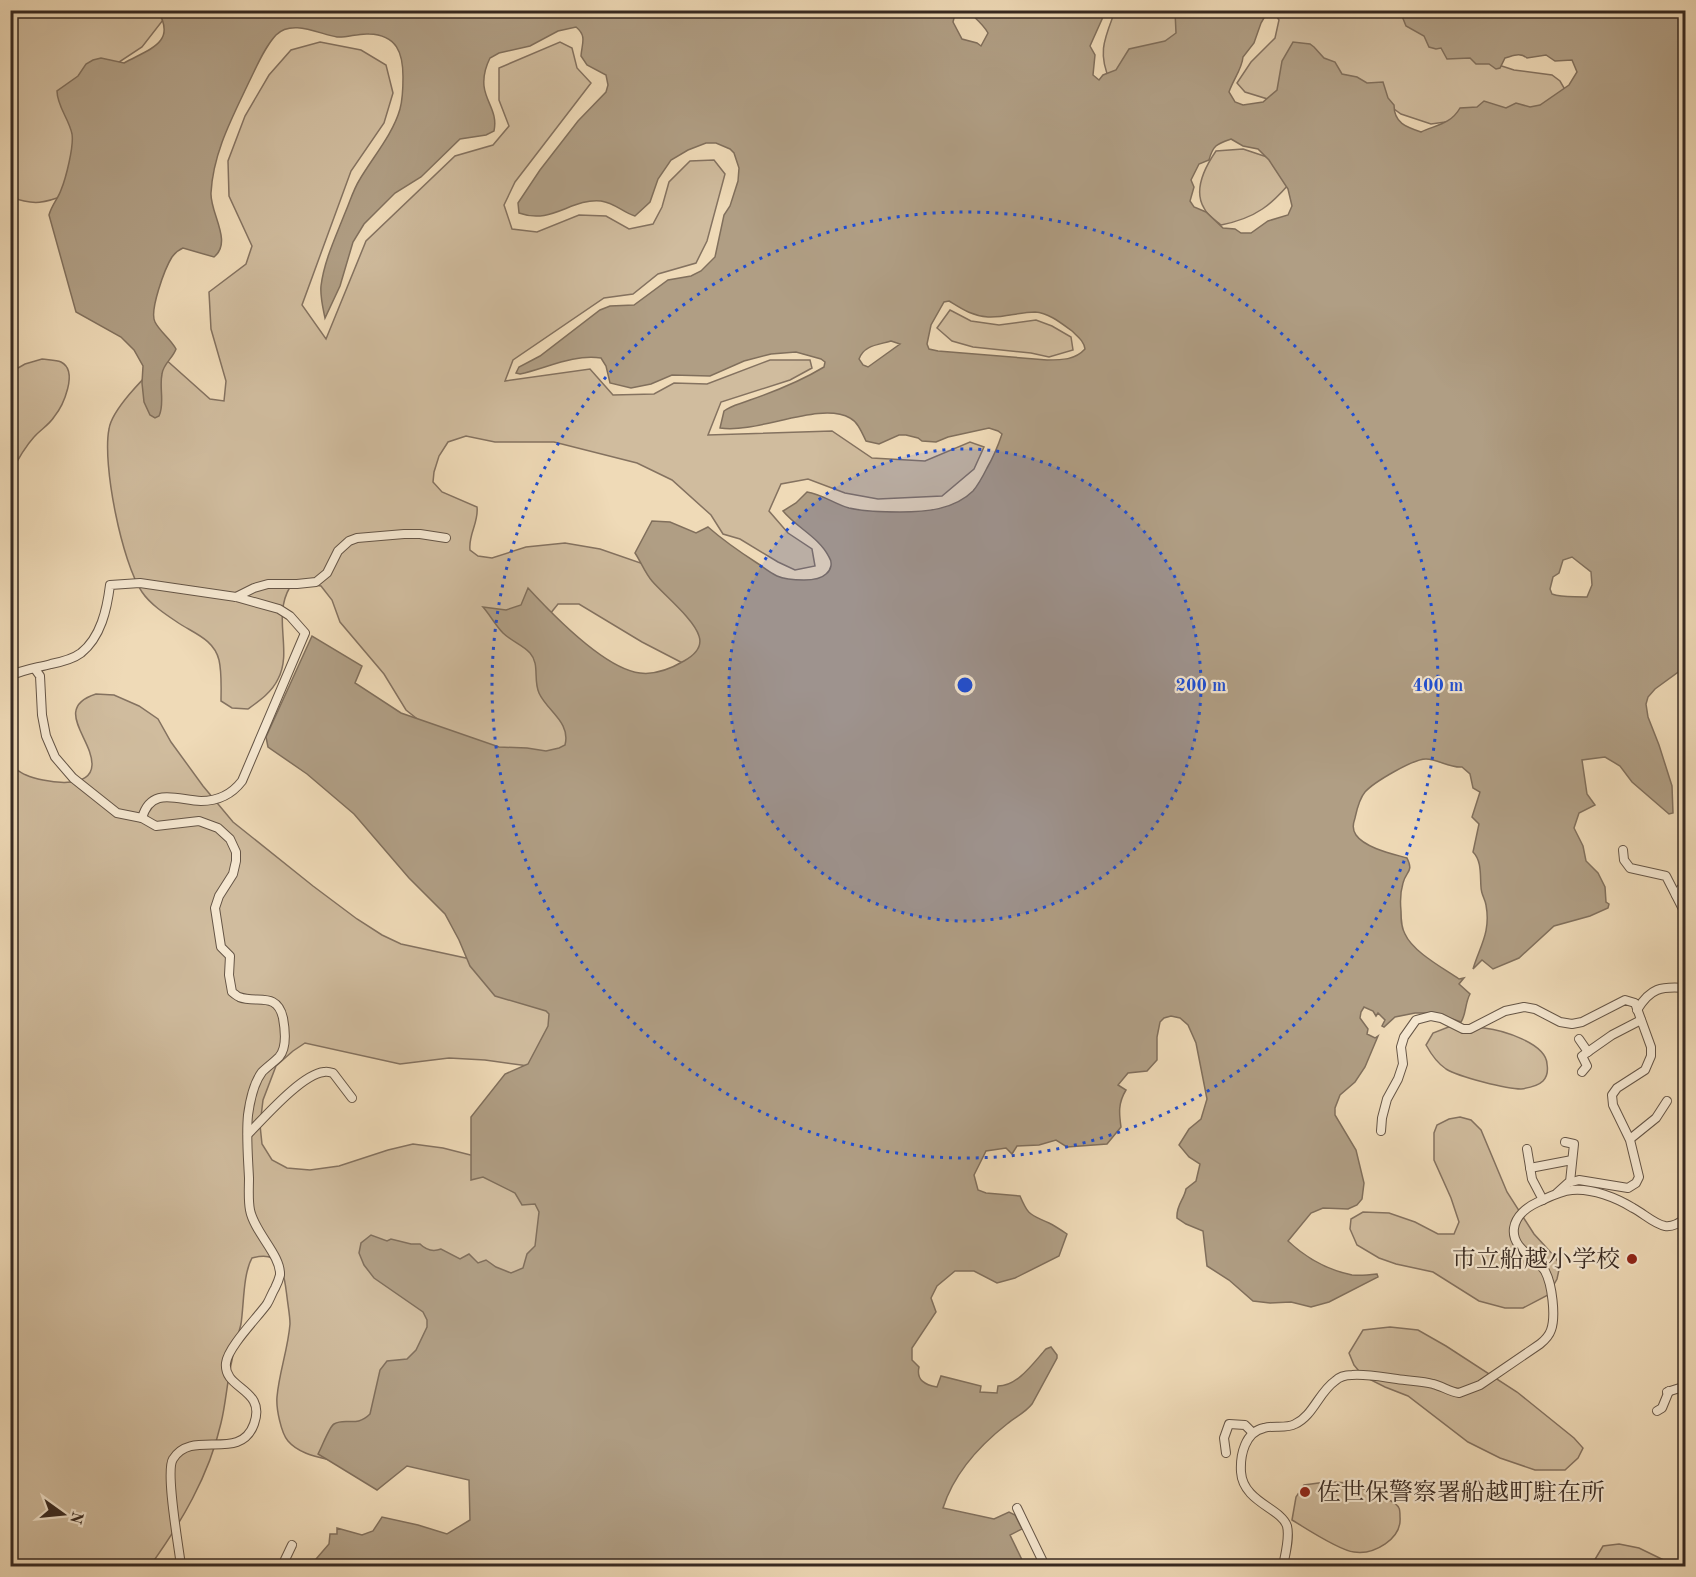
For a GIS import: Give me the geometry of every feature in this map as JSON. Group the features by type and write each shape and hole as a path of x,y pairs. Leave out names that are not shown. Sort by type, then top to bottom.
{"street":[{"path":"236,597 268,584 297,585 316,582 327,573 338,551 349,541 357,538 404,534 446,538"},
{"path":"10,676 27,668 35,669 63,662 80,654 100,629 110,585 140,583 236,597 279,609 290,616 305,633 242,781 228,794 214,800 201,801 175,796 159,798 145,808 142,818"},
{"path":"35,669 40,676 42,715 46,736 55,757 73,778 117,813 142,818 156,826 199,821 218,828 230,839 236,852 236,861 233,874 219,896 215,908 220,947 230,956 229,975 232,992 239,997 270,1000 277,1004 282,1015 286,1042 282,1055 261,1073 252,1091 248,1116 250,1211 261,1236 278,1263 280,1277 268,1302 227,1358 226,1366 229,1378 252,1397 256,1408 254,1424 244,1438 221,1445 196,1444 181,1449 171,1461 170,1483 181,1566"},
{"path":"1623,850 1624,860 1630,868 1666,876 1686,915"},
{"path":"1676,896 1686,882"},
{"path":"1637,1010 1644,998 1654,990 1668,987 1686,988"},
{"path":"1381,1131 1387,1099 1403,1064 1401,1047 1404,1037 1416,1020 1431,1016 1441,1018 1463,1029 1470,1029 1505,1011 1524,1007 1535,1009 1560,1022 1572,1024 1582,1022 1625,1000 1635,1003 1651,1047 1651,1056 1645,1070 1617,1088 1612,1095 1613,1105 1630,1139 1639,1178 1628,1188 1578,1180 1568,1182 1556,1194"},
{"path":"1582,1072 1587,1066 1582,1056 1612,1035 1641,1020"},
{"path":"1579,1039 1588,1052"},
{"path":"248,1134 290,1092 324,1072 333,1073 352,1098"},
{"path":"1630,1139 1656,1118 1667,1101"},
{"path":"1565,1142 1574,1144 1570,1182"},
{"path":"1527,1149 1532,1179 1543,1200"},
{"path":"1530,1168 1572,1160"},
{"path":"1283,1566 1288,1535 1284,1520 1255,1499 1241,1475 1245,1443 1252,1432 1264,1427 1295,1424 1306,1415 1336,1379 1349,1375 1435,1384 1459,1394 1480,1385 1540,1344 1552,1328 1551,1289 1544,1270 1516,1241 1514,1229 1519,1216 1529,1206 1556,1194 1574,1190 1595,1192 1614,1198 1663,1226 1676,1225 1686,1218"},
{"path":"1657,1411 1662,1408 1668,1391 1686,1386"},
{"path":"1226,1453 1224,1438 1228,1424 1245,1425 1252,1432"},
{"path":"1017,1508 1045,1566"},
{"path":"282,1566 292,1545"}],"shaded area":[{"path":"956,10 953,22 962,39 981,46 988,33 968,11 1113,11 1103,17 1090,46 1095,55 1093,75 1099,80 1103,75 1116,70 1129,49 1165,41 1176,33 1175,11 1268,11 1254,43 1243,57 1229,92 1235,102 1243,105 1263,102 1277,90 1282,61 1293,42 1310,44 1324,58 1335,62 1342,74 1357,77 1367,83 1383,82 1399,120 1406,126 1421,132 1448,121 1460,108 1477,107 1484,101 1506,108 1516,103 1530,107 1540,105 1569,85 1577,72 1572,60 1555,61 1546,55 1527,58 1519,55 1511,56 1505,58 1500,68 1496,69 1489,64 1476,64 1470,58 1447,59 1441,48 1429,47 1424,36 1406,26 1400,11 1685,11 1685,667 1655,689 1648,697 1646,704 1648,717 1672,786 1673,813 1669,814 1632,782 1620,766 1605,757 1582,760 1587,794 1595,805 1579,813 1574,828 1583,846 1586,861 1598,873 1605,887 1608,908 1590,916 1554,926 1519,958 1493,969 1482,960 1473,969 1484,938 1487,915 1481,890 1479,864 1473,852 1479,824 1472,817 1480,792 1473,788 1470,774 1462,767 1430,759 1420,760 1385,777 1363,795 1353,824 1356,835 1372,847 1407,858 1409,863 1410,869 1404,879 1400,897 1405,934 1409,941 1429,959 1459,979 1464,978 1459,984 1470,994 1461,1022 1435,1013 1415,1013 1395,1017 1384,1027 1382,1026 1385,1020 1378,1013 1376,1016 1373,1011 1364,1007 1361,1012 1360,1018 1368,1029 1367,1034 1375,1038 1378,1036 1365,1067 1355,1082 1340,1095 1335,1115 1356,1150 1364,1183 1362,1199 1357,1205 1348,1209 1323,1208 1311,1213 1288,1241 1302,1253 1334,1270 1352,1275 1377,1274 1378,1277 1329,1302 1311,1307 1291,1302 1253,1301 1229,1280 1207,1266 1203,1231 1177,1218 1186,1189 1196,1181 1200,1164 1189,1157 1179,1145 1189,1129 1201,1119 1207,1099 1196,1043 1188,1025 1180,1018 1171,1016 1160,1022 1157,1037 1157,1060 1147,1071 1128,1073 1118,1085 1126,1090 1120,1108 1121,1127 1107,1144 1067,1147 1056,1140 1039,1145 1017,1146 1012,1154 1006,1148 986,1151 974,1175 978,1190 986,1193 1020,1196 1031,1214 1067,1234 1059,1256 1015,1278 997,1283 974,1271 955,1271 937,1286 931,1298 936,1312 912,1348 912,1360 919,1367 920,1379 929,1385 937,1387 941,1376 981,1386 980,1392 997,1393 998,1386 1019,1378 1046,1349 1051,1347 1057,1355 1032,1404 977,1451 954,1483 943,1508 994,1519 1009,1512 1015,1515 1022,1529 1010,1535 1025,1566 310,1566 329,1544 330,1534 337,1534 337,1528 362,1535 373,1531 382,1517 447,1534 470,1520 469,1480 407,1466 377,1490 318,1454 334,1424 360,1420 370,1414 380,1370 387,1361 407,1359 416,1350 427,1327 427,1320 423,1312 374,1278 364,1265 359,1253 361,1243 371,1235 387,1241 391,1239 420,1244 430,1250 441,1249 460,1259 469,1254 478,1263 486,1260 511,1273 523,1268 527,1254 535,1246 539,1212 535,1204 522,1205 515,1193 483,1177 471,1180 471,1117 505,1074 528,1064 548,1026 549,1014 546,1011 495,996 470,966 445,914 409,878 354,814 307,774 268,747 266,737 312,636 362,666 355,683 401,713 499,747 546,751 559,748 565,745 565,730 539,693 533,657 503,633 483,607 506,610 521,605 528,588 580,639 611,662 640,673 663,670 691,657 698,648 700,640 691,622 647,575 635,553 652,521 670,522 696,533 708,527 774,575 790,580 816,579 824,576 829,570 830,559 820,544 783,511 807,492 849,508 868,511 939,509 957,502 973,491 992,459 1002,434 989,428 936,442 899,435 879,444 866,441 858,425 850,418 822,413 752,427 720,428 724,411 727,409 788,385 824,367 825,362 821,359 796,352 771,354 744,361 710,376 672,375 651,384 631,388 610,383 606,366 601,358 580,358 520,374 516,373 519,367 540,356 600,310 610,306 634,305 668,280 691,276 701,271 715,257 724,215 730,206 738,181 739,168 734,153 716,143 706,143 671,160 658,179 650,202 635,216 601,201 580,203 542,216 519,213 518,203 540,170 578,121 606,92 608,85 606,75 587,65 581,56 583,37 576,27 558,31 530,46 499,53 490,58 485,71 484,86 493,113 494,131 486,135 460,139 421,177 395,193 364,224 353,242 340,286 325,318 321,290 325,267 355,187 397,118 403,93 402,60 397,47 378,35 337,37 306,29 290,28 276,35 261,57 236,109 215,164 211,193 221,235 219,251 214,257 183,248 173,256 162,280 154,309 155,322 176,349 163,370 162,406 159,416 155,418 150,415 144,402 143,366 134,350 121,337 76,312 49,215 65,178 72,139 57,91 78,76 86,64 93,60 101,58 124,63 158,44 164,31 158,11","holes":["1231,139 1243,146 1258,149 1269,160 1288,189 1292,206 1288,215 1268,221 1251,233 1241,233 1235,229 1223,228 1206,212 1194,207 1190,201 1194,187 1191,180 1199,164 1209,160 1212,151 1219,144","949,301 967,312 988,317 1035,312 1045,314 1072,331 1082,341 1085,349 1073,357 1047,360 929,349 927,344 931,325 944,302","891,341 900,344 868,367 863,365 859,359 861,354 872,346","1572,557 1591,572 1592,585 1587,597 1552,594 1550,589 1553,577 1559,573 1563,560"]},
{"path":"1436,10 1474,57 1514,70 1552,75 1560,81 1567,93 1561,106 1431,124 1401,114 1365,88 1274,101 1245,92 1237,83 1251,62 1275,38 1279,20 1273,11"},
{"path":"10,11 164,11 163,20 142,47 113,66 68,194 46,201 26,202 11,197"},
{"path":"1115,11 1214,11 1110,81 1103,53"},
{"path":"320,42 361,50 386,65 393,93 384,123 351,171 302,305 326,339 366,241 455,156 493,145 509,126 499,100 499,68 560,42 572,48 577,68 591,83 515,182 504,205 512,229 537,232 579,215 606,216 629,229 653,224 662,207 669,182 690,161 714,160 725,174 707,241 696,263 658,274 633,294 604,298 513,360 505,381 590,369 613,395 654,394 674,383 707,384 770,360 810,360 812,368 790,380 721,402 708,435 832,431 872,458 925,461 970,442 984,447 974,469 942,496 878,499 845,493 808,479 781,484 769,511 788,533 812,549 815,566 795,570 740,539 723,534 711,515 672,480 637,463 554,442 495,442 466,436 448,442 439,456 433,482 442,492 477,507 470,550 478,556 492,558 526,547 565,543 600,549 687,579 726,643 698,671 642,642 579,604 558,604 550,614 603,772 435,733 406,710 384,674 340,622 332,600 321,586 308,584 290,587 283,610 284,657 278,679 269,692 248,709 232,708 221,701 220,665 213,647 202,637 153,605 142,592 127,559 111,488 108,465 109,429 117,411 132,391 164,358 210,399 224,401 226,381 211,329 209,292 246,264 252,246 229,196 228,161 245,116 269,75 291,50"},
{"path":"1243,149 1267,157 1294,178 1262,209 1244,219 1221,225 1207,213 1201,201 1202,179 1216,151"},
{"path":"950,310 971,321 999,325 1036,320 1071,337 1073,350 1049,357 973,347 952,341 937,328"},
{"path":"42,359 59,361 66,366 69,373 68,389 58,412 50,423 36,434 21,454 11,473 11,372 25,364"},
{"path":"96,694 114,695 139,706 158,719 171,742 203,786 233,822 357,919 401,944 475,960 580,1031 536,1067 449,1058 400,1064 305,1043 276,1066 263,1100 260,1125 262,1144 272,1160 287,1168 310,1170 339,1166 413,1144 443,1148 510,1165 591,1241 453,1317 334,1461 298,1449 288,1441 283,1432 277,1402 290,1324 285,1280 276,1260 262,1256 252,1258 247,1272 241,1324 216,1443 193,1498 150,1566 11,1566 10,765 24,774 43,780 65,782 84,779 90,773 92,765 91,755 78,725 77,707 83,700"},
{"path":"1451,1026 1492,1029 1522,1039 1539,1050 1545,1057 1547,1073 1545,1078 1541,1083 1521,1089 1472,1079 1446,1069 1434,1058 1426,1045 1433,1033"},
{"path":"1460,1117 1471,1120 1481,1130 1507,1192 1534,1234 1560,1265 1557,1279 1548,1295 1523,1308 1505,1308 1479,1301 1433,1272 1379,1258 1357,1245 1350,1229 1351,1219 1363,1212 1389,1213 1415,1222 1438,1234 1454,1234 1459,1222 1434,1160 1434,1133 1437,1125"},
{"path":"1390,1327 1418,1330 1517,1392 1574,1438 1583,1448 1578,1458 1565,1470 1535,1470 1500,1458 1468,1442 1408,1396 1363,1376 1354,1365 1349,1353 1363,1330"},
{"path":"1326,1482 1350,1485 1375,1493 1396,1504 1400,1510 1400,1517 1392,1539 1370,1551 1348,1551 1292,1520 1296,1497 1304,1485"},
{"path":"1619,1544 1639,1548 1676,1566 1591,1566 1603,1546"}],"place":[{"name":"市立船越小学校","path":"1632,1259"},
{"name":"佐世保警察署船越町駐在所","path":"1305,1492"}]}
